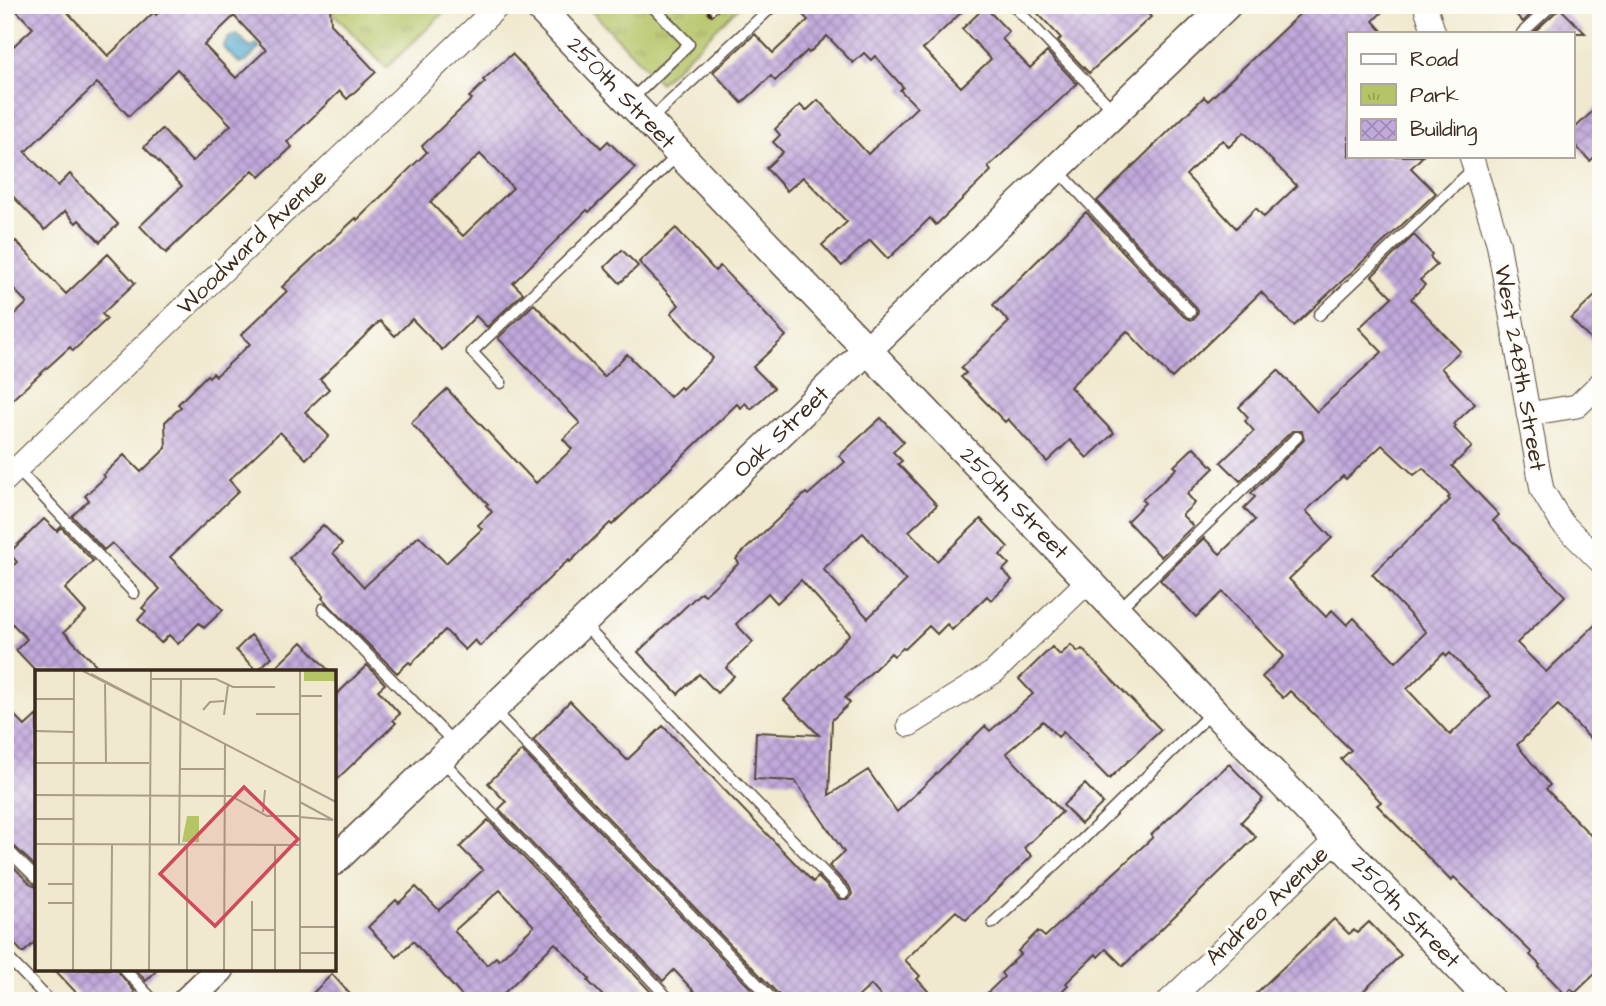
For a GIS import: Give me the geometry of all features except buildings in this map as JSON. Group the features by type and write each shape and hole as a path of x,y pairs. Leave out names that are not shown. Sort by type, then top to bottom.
{"street":[{"name":"Woodward Avenue","path":"11,475 499,5"},
{"name":"250th Street","path":"537,5 1491,1001"},
{"name":"Oak Street","path":"336,859 1227,5"},
{"path":"1425,5 1434,32"},
{"name":"West 248th Street","path":"1473,161 1498,242 1542,490 1562,523 1601,562"},
{"path":"1528,414 1577,406 1601,383"},
{"path":"909,725 994,672 1088,581"},
{"name":"Andreo Avenue","path":"1169,1001 1336,839"},
{"path":"187,1001 218,971"}],"lane":[{"path":"638,112 689,44 651,5"},
{"path":"638,112 774,5"},
{"path":"1013,5 1115,112"},
{"path":"1523,32 1552,5"},
{"path":"501,383 472,352 679,154"},
{"path":"1319,315 1473,161"},
{"path":"1056,168 1190,312"},
{"path":"1117,611 1297,437"},
{"path":"11,475 134,593"},
{"path":"323,609 671,1001"},
{"path":"582,622 844,893"},
{"path":"492,709 774,1001"},
{"path":"993,923 1213,711"},
{"path":"12,854 35,877"},
{"path":"5,955 50,1001"},
{"path":"126,971 154,1001"}],"path":[{"path":"401,5 405,9 415,5"}],"green space":[{"path":"339,5 452,5 386,68 332,12"},
{"path":"586,5 741,5 660,83"}],"water":[{"path":"237,34 251,48 256,44 260,47 246,62 239,63 223,47 228,38"}],"railway":[{"path":"711,12 719,5"}]}
